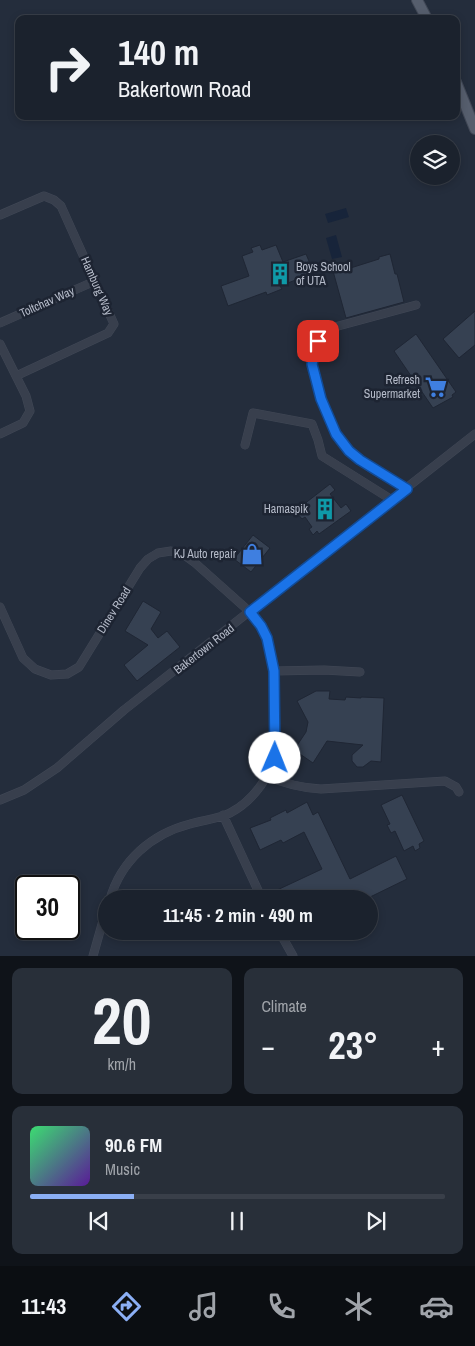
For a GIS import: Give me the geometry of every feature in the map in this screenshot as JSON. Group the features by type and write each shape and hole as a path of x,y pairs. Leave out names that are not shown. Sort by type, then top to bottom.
{"main road":[{"path":"417,0 425,15"},
{"path":"460,92 475,129"}],"street":[{"name":"Hamburg Way","path":"0,215 46,196 61,206 114,324 111,330 16,376"},
{"name":"Toltchav Way","path":"0,323 95,281"},
{"path":"407,489 360,460 349,451 336,434 321,399 312,364 318,341 331,328 416,305"},
{"path":"0,344 26,396 30,411 23,423 0,434"},
{"path":"245,445 253,413 312,424 322,456 392,500"},
{"name":"Bakertown Road","path":"0,800 24,790 57,768 124,710 475,434"},
{"name":"Dinev Road","path":"0,607 23,658 35,670 51,675 66,674 79,667 140,568 148,559 158,553 171,551 183,554 250,612 261,626 267,638 274,671 276,749 275,758 267,776"},
{"path":"274,671 324,670 360,672"},
{"path":"113,890 117,879 127,864 136,853 152,840 188,824 223,815 243,804 267,776 282,783 301,788 321,789 445,782 456,787 459,792"},
{"path":"223,815 258,890"},
{"path":"93,956 98,938"},
{"path":"284,940 291,955"}],"water":[{"path":"346,208 349,217 328,223 325,214"},
{"path":"336,235 342,257 332,259 326,238"}],"building":[{"name":"Boys School of UTA","path":"260,245 262,250 276,245 283,262 306,254 314,273 280,286 282,289 267,295 266,292 228,306 221,286 249,276 242,256 253,252 251,248"},
{"path":"390,254 404,302 346,318 333,271 342,269 341,271"},
{"path":"475,311 475,345 459,358 443,339"},
{"path":"416,334 456,392 452,395 453,397 433,408 394,351"},
{"name":"Hamaspik","path":"330,484 335,490 330,494 341,508 346,504 351,511 319,534 317,531 313,535 309,529 312,527 305,517 302,519 297,513 300,511 299,508"},
{"name":"KJ Auto repair","path":"253,535 270,548 251,572 234,559"},
{"path":"143,601 161,612 151,629 158,638 167,631 180,647 137,681 124,665 148,645 125,631"},
{"path":"316,691 330,691 329,699 345,700 346,697 384,698 381,762 371,761 363,767 357,767 352,761 352,755 363,745 327,741 313,763 294,750 306,732 308,722 297,701"},
{"path":"402,795 424,841 419,844 420,848 415,851 413,846 404,851 395,831 391,833 387,825 390,824 381,805"},
{"path":"307,802 313,815 318,812 350,879 396,856 407,879 378,893 378,890 277,890 322,869 304,832 283,843 281,840 260,850 250,828 271,820 270,818 286,810 287,813"}],"place":[{"name":"Boys School of UTA","path":"280,274"},
{"name":"Refresh Supermarket","path":"436,387"},
{"name":"Hamaspik","path":"325,509"},
{"name":"KJ Auto repair","path":"252,554"}],"route":[{"path":"275,758 274,671 267,638 261,626 250,612 407,489 360,460 349,451 336,434 321,399 312,364 318,341"}]}
